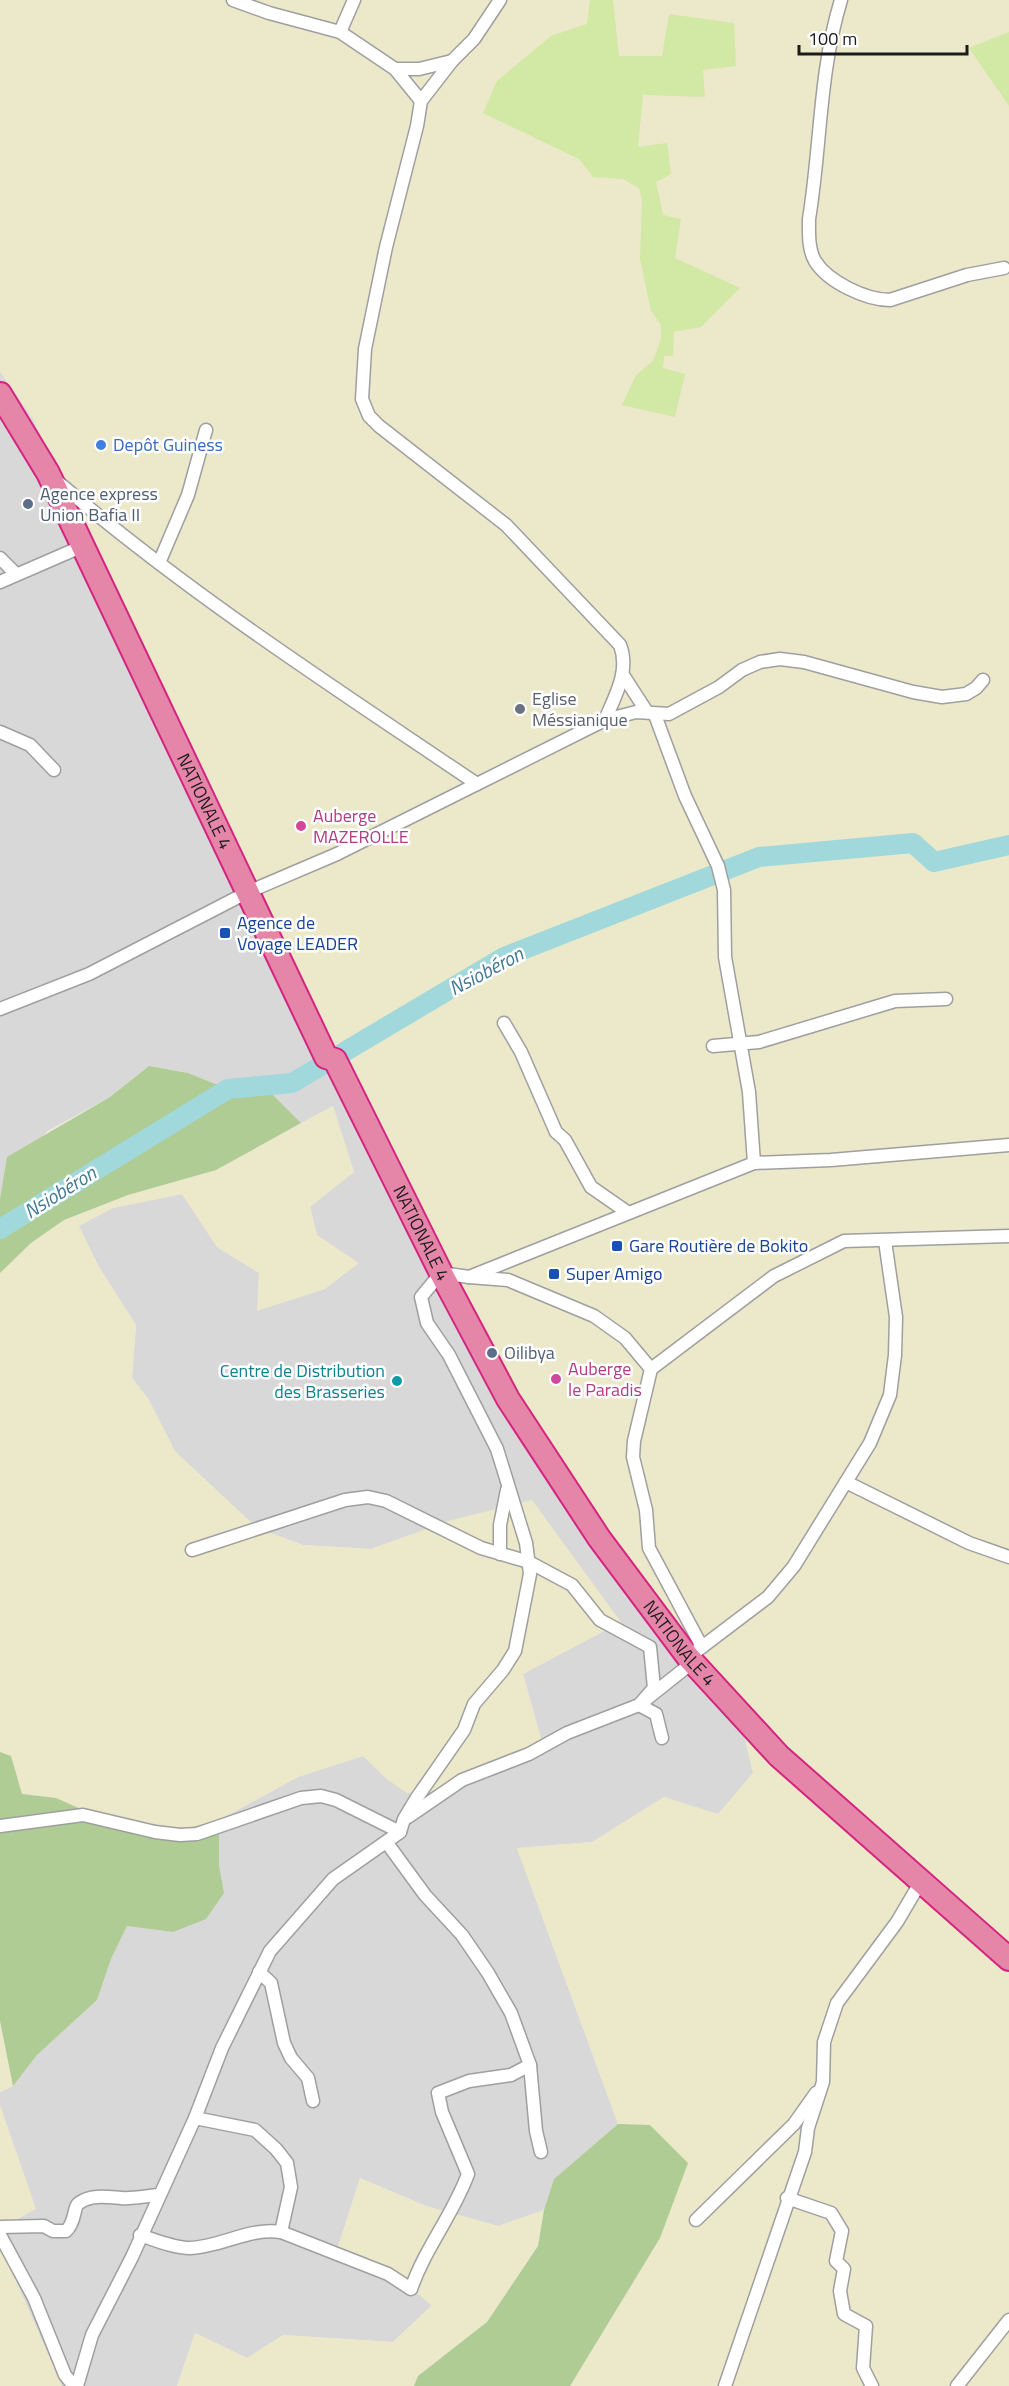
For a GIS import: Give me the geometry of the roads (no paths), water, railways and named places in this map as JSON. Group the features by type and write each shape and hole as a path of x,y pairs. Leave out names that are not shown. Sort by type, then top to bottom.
{"highway":[{"name":"NATIONALE 4","path":"0,394 48,473 330,1059 508,1400 554,1473 598,1538 779,1756 920,1883 1009,1959"}],"street":[{"path":"233,0 269,13 340,32 395,69 421,101"},
{"path":"340,32 354,0"},
{"path":"500,0 474,39 452,61 421,101 420,114 386,247 365,349 362,399 369,416 379,426 498,518 605,626 620,645 625,658 623,675 605,720"},
{"path":"840,0 831,32 824,78 809,219 809,240 815,260 839,281 881,300 890,300 967,274 1004,268"},
{"path":"395,69 419,69 452,61"},
{"path":"159,563 184,504 206,430"},
{"path":"48,473 159,563 274,646 477,784"},
{"path":"0,582 83,546"},
{"path":"0,558 15,574"},
{"path":"0,1009 89,974 248,891 337,854 605,720 651,713 669,714 689,705 752,665 780,659 804,662 913,692 942,697 966,694 983,680"},
{"path":"623,675 651,713 685,796 718,866 724,890 726,957 749,1092 754,1163"},
{"path":"0,732 30,745 54,770"},
{"path":"713,1046 741,1045 895,1000 946,999"},
{"path":"504,1023 521,1052 556,1132 565,1140 591,1187 627,1212"},
{"path":"469,1277 754,1163 831,1160 1009,1145"},
{"path":"694,1655 674,1594 659,1572 647,1539 646,1510 633,1457 634,1441 651,1369 783,1271 844,1241 1009,1236"},
{"path":"404,1819 462,1780 530,1754 567,1733 639,1705 694,1655 768,1597 794,1566 870,1443 890,1395 895,1355 896,1317 885,1241"},
{"path":"0,2235 34,2298 65,2375 76,2386 92,2335 132,2258 158,2195 195,2118 222,2048 259,1972 279,1938 333,1879 400,1832 404,1819 455,1745 474,1704 503,1670 515,1651 528,1590 530,1562 507,1488 498,1449 449,1355 427,1323 422,1309 422,1298 441,1273 508,1280 594,1316 625,1338 651,1369"},
{"path":"846,1482 969,1543 1009,1557"},
{"path":"500,1554 500,1525 507,1488"},
{"path":"192,1550 345,1500 368,1497 386,1501 481,1548 530,1562 572,1585 600,1620 650,1647 654,1688 639,1705"},
{"path":"639,1705 656,1714 662,1738"},
{"path":"0,1826 83,1815 155,1832 180,1835 197,1834 301,1798 321,1796 336,1800 393,1826 400,1832"},
{"path":"387,1843 424,1895 462,1935 488,1973 511,2013 530,2066 536,2130 541,2152"},
{"path":"725,2386 787,2198 805,2152 808,2128 824,2082 824,2042 837,2003 897,1922 920,1883"},
{"path":"259,1972 271,1983 284,2043 291,2058 308,2078 313,2101"},
{"path":"140,2235 189,2248 271,2230 388,2274 411,2289 420,2264 459,2198 468,2174 442,2112 438,2093 469,2081 511,2074 530,2066"},
{"path":"696,2220 794,2124 824,2082"},
{"path":"195,2118 255,2130 276,2149 287,2163 291,2187 281,2232"},
{"path":"0,2227 44,2226 53,2231 66,2231 73,2224 79,2203 101,2196 120,2198 158,2195"},
{"path":"787,2198 831,2213 842,2231 836,2261 844,2269 840,2291 844,2314 866,2326 863,2368 872,2386"},
{"path":"957,2386 1009,2320"}],"waterway":[{"name":"Nsiobéron","path":"0,1229 228,1089 292,1083 504,957 759,857 913,843 934,862 1009,845"}],"place":[{"name":"Depôt Guiness","path":"101,445"},
{"name":"Agence express Union Bafia II","path":"28,504"},
{"name":"Eglise Méssianique","path":"520,709"},
{"name":"Auberge MAZEROLLE","path":"301,826"},
{"name":"Agence de Voyage LEADER","path":"225,933"},
{"name":"Gare Routière de Bokito","path":"617,1246"},
{"name":"Super Amigo","path":"554,1274"},
{"name":"Oilibya","path":"492,1353"},
{"name":"Auberge le Paradis","path":"556,1379"},
{"name":"Centre de Distribution des Brasseries","path":"397,1381"}]}
